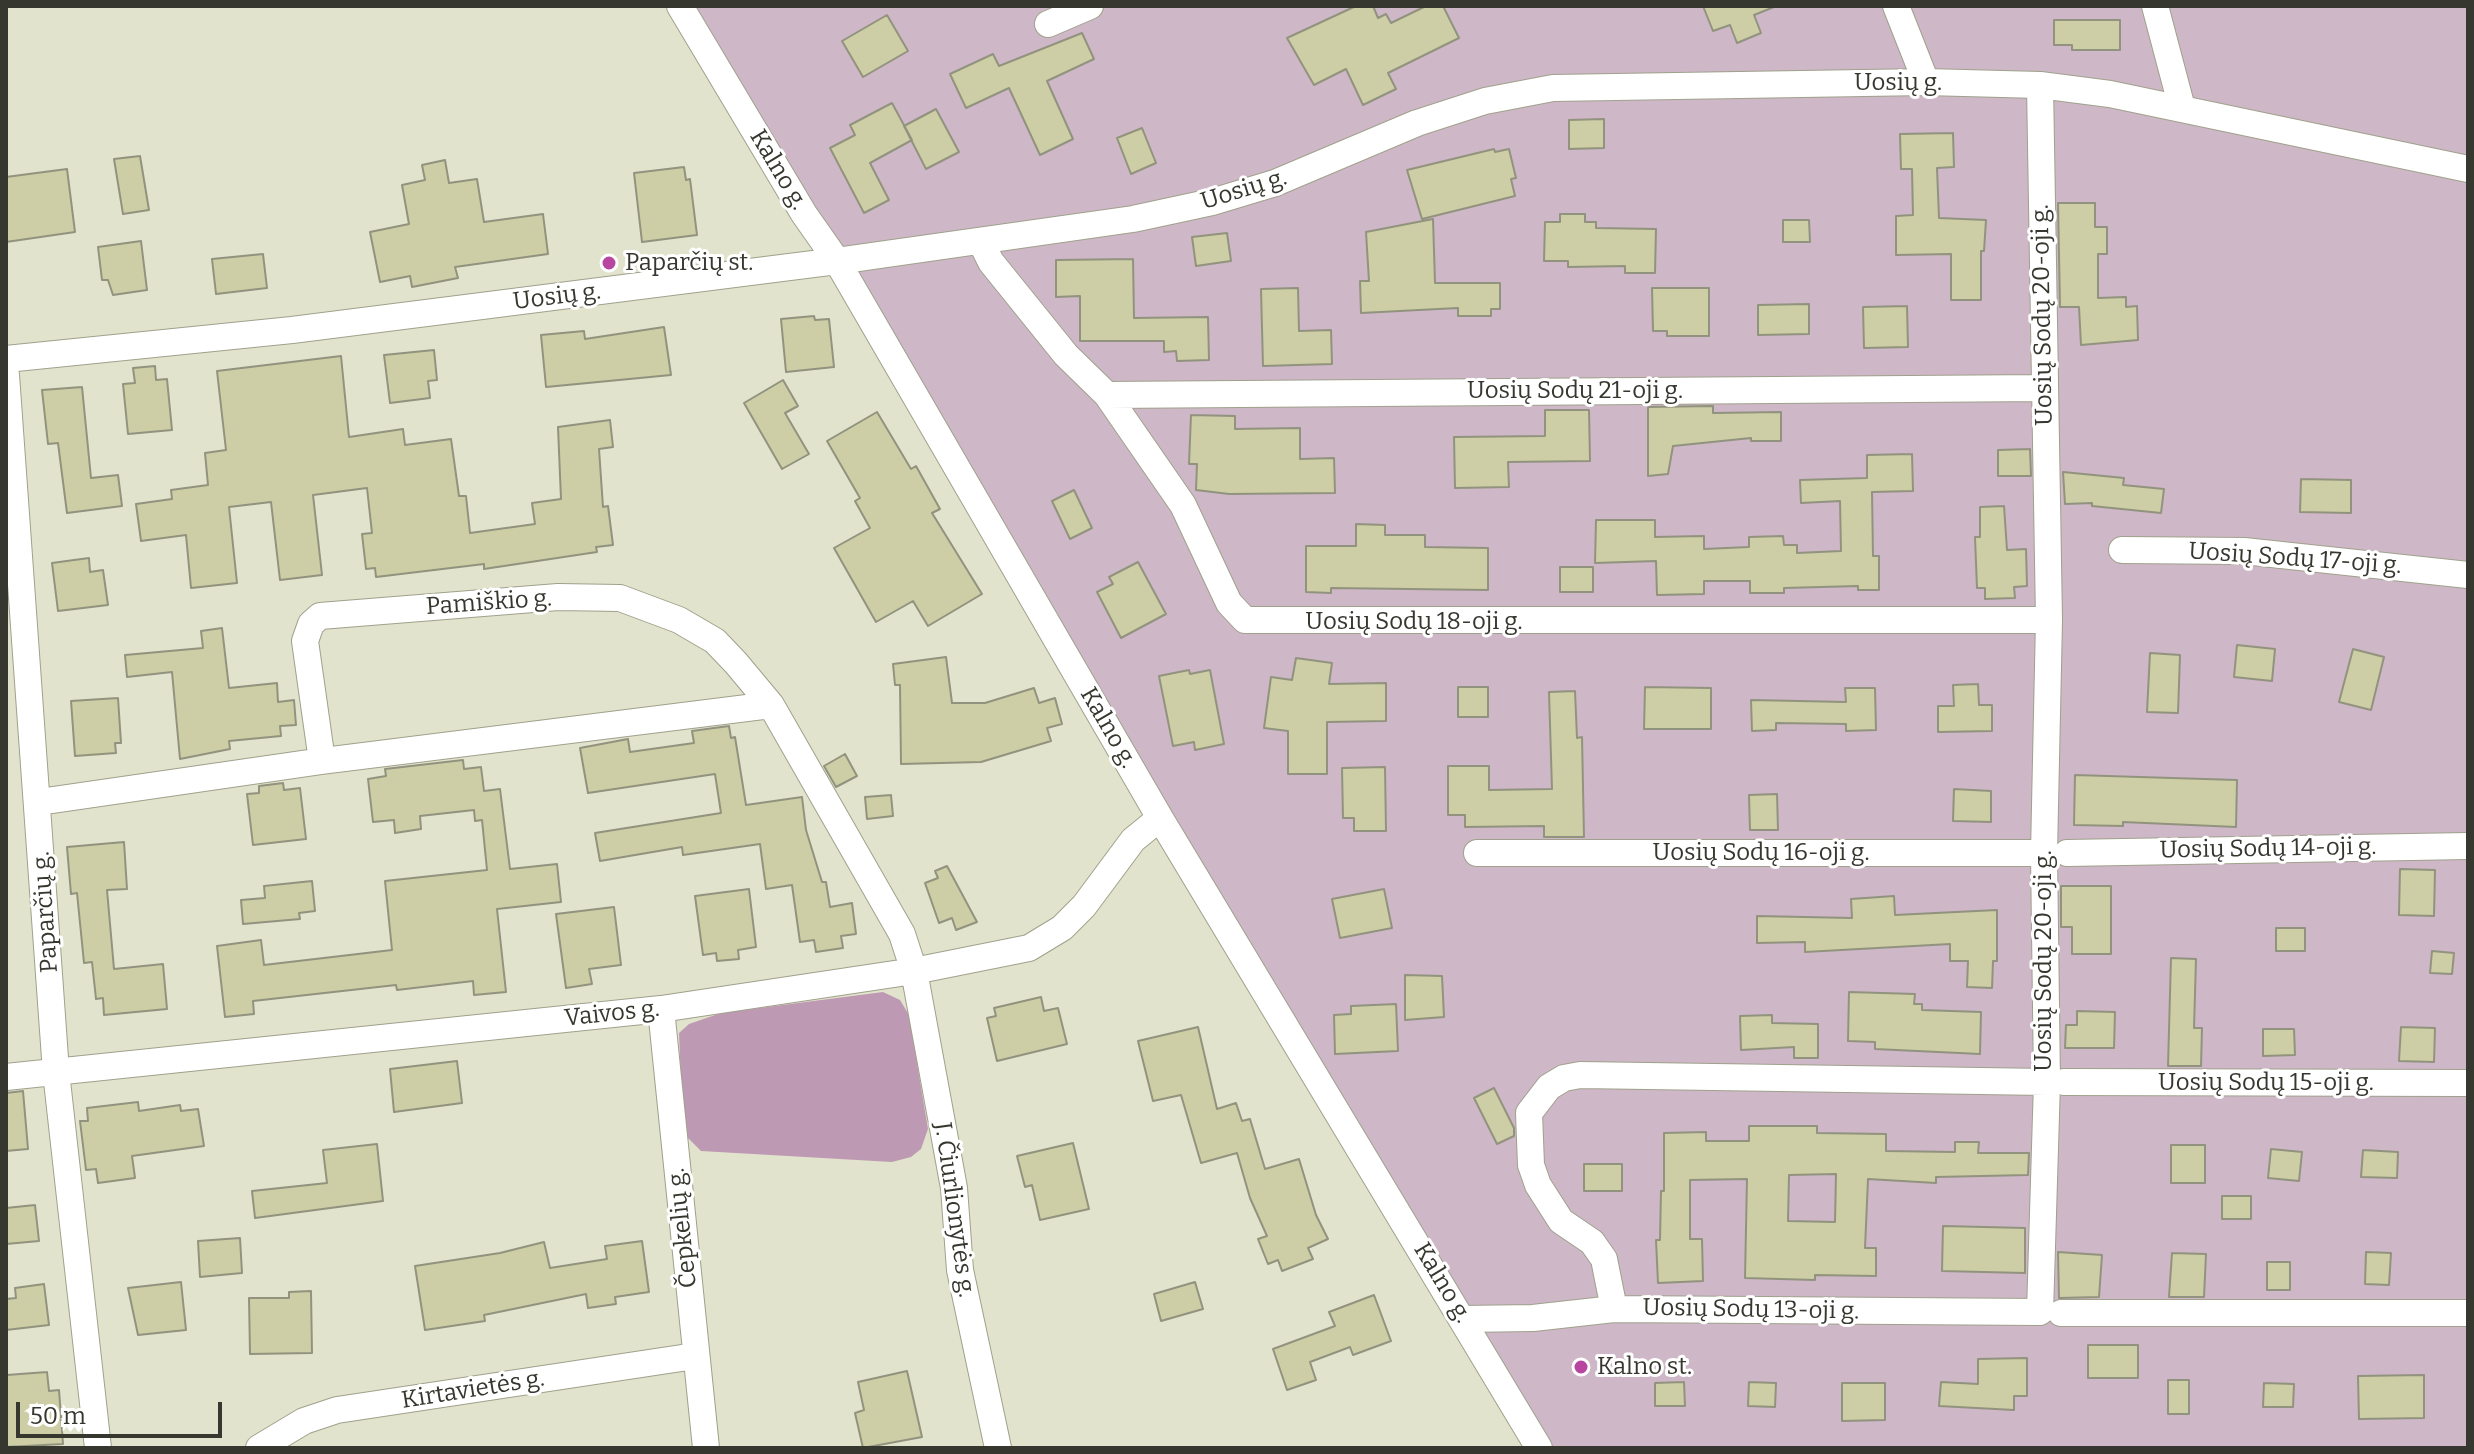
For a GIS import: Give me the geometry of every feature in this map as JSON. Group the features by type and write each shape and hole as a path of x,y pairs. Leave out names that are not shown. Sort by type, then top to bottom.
{"street":[{"name":"Kalno g.","path":"680,6 804,214 837,261 1160,818 1539,1448"},
{"path":"1048,24 1090,6"},
{"path":"1896,6 1926,82"},
{"path":"2155,6 2182,108"},
{"name":"Uosių g.","path":"6,359 308,329 981,242 1133,219 1212,202 1275,183 1417,123 1485,101 1553,88 1926,82 2040,85 2182,108 2468,169"},
{"name":"Uosių Sodų 20-oji g.","path":"1614,1309 1604,1259 1592,1242 1561,1221 1538,1185 1531,1165 1529,1113 1543,1093 1564,1078 1580,1075 2055,1082 2056,853 2043,388 2040,85"},
{"name":"Uosių Sodų 18-oji g.","path":"981,242 991,262 1066,355 1107,395 1183,505 1229,603 1245,620 2049,620"},
{"name":"Paparčių g.","path":"6,375 56,1072 98,1448"},
{"name":"Uosių Sodų 21-oji g.","path":"1107,395 2043,388"},
{"name":"Uosių Sodų 17-oji g.","path":"2122,550 2244,551 2468,575"},
{"name":"Pamiškio g.","path":"322,761 305,641 311,624 320,616 558,597 620,598 679,620 715,641 771,705 902,934 914,971"},
{"path":"39,802 322,761 771,705"},
{"name":"Vaivos g.","path":"6,1077 661,1009 914,971 1029,948 1062,928 1108,877 1133,840 1160,818"},
{"name":"Uosių Sodų 14-oji g.","path":"2056,853 2468,846"},
{"name":"Uosių Sodų 16-oji g.","path":"1477,853 2056,853"},
{"name":"J. Čiurlionytės g.","path":"914,971 954,1188 960,1270 998,1448"},
{"name":"Čepkelių g.","path":"661,1009 706,1448"},
{"path":"2051,1313 2055,1082"},
{"name":"Uosių Sodų 15-oji g.","path":"2055,1082 2468,1083"},
{"name":"Uosių Sodų 13-oji g.","path":"1463,1319 1533,1318 1614,1309 2468,1313"},
{"name":"Kirtavietės g.","path":"259,1448 304,1421 337,1410 695,1356"}],"shaded area":[{"path":"687,6 2468,6 2468,1448 1539,1448"},
{"path":"883,992 900,1000 909,1015 928,1129 921,1149 911,1157 892,1162 701,1151 688,1138 683,1129 679,1033 689,1024 721,1013"}],"building":[{"path":"1356,6 1373,6 1378,18 1386,14 1391,23 1426,6 1443,6 1459,38 1388,73 1396,89 1363,105 1346,69 1314,85 1287,38"},
{"path":"1703,6 1774,7 1754,15 1761,33 1737,43 1730,25 1713,31"},
{"path":"887,15 908,51 863,77 842,41"},
{"path":"2054,20 2120,20 2120,50 2072,50 2072,45 2054,45"},
{"path":"1082,33 1094,59 1047,81 1073,139 1040,155 1009,88 966,108 950,74 993,54 999,66"},
{"path":"892,103 912,140 870,163 889,200 864,213 830,148 855,135 850,125"},
{"path":"936,109 959,152 926,169 904,126"},
{"path":"1604,119 1604,148 1569,149 1569,120"},
{"path":"1142,128 1156,163 1131,174 1117,138"},
{"path":"1953,133 1954,167 1937,168 1939,218 1986,220 1984,251 1981,251 1981,300 1951,300 1951,254 1896,255 1896,216 1913,215 1912,169 1901,169 1900,134"},
{"path":"1494,149 1495,152 1509,149 1516,178 1511,179 1515,196 1422,219 1407,170"},
{"path":"140,156 149,210 123,214 114,159"},
{"path":"445,160 449,183 477,179 484,222 543,214 548,254 455,267 458,278 412,287 410,276 380,282 370,232 409,224 402,185 425,180 422,165"},
{"path":"684,167 686,180 690,179 697,235 642,242 634,173"},
{"path":"67,169 75,232 6,242 6,177"},
{"path":"2058,203 2095,203 2095,227 2107,227 2107,254 2098,254 2098,298 2126,297 2126,307 2137,306 2138,340 2081,345 2079,307 2060,307"},
{"path":"1560,214 1585,214 1585,222 1596,222 1596,228 1656,229 1655,273 1625,273 1625,266 1568,267 1568,261 1544,261 1545,222 1560,222"},
{"path":"1433,219 1435,283 1500,283 1500,309 1491,309 1491,316 1458,316 1458,308 1361,313 1360,281 1369,281 1366,232"},
{"path":"1783,220 1809,220 1810,242 1783,242"},
{"path":"1227,233 1231,261 1196,266 1192,237"},
{"path":"141,241 147,290 113,295 108,280 102,280 98,247"},
{"path":"263,254 267,288 216,294 212,259"},
{"path":"1133,259 1134,318 1208,317 1209,360 1177,361 1176,351 1164,352 1164,341 1080,341 1080,296 1056,297 1056,260"},
{"path":"1298,288 1299,331 1331,330 1332,364 1263,366 1261,289"},
{"path":"1652,288 1709,288 1709,336 1667,336 1667,331 1653,331"},
{"path":"1809,304 1809,334 1758,335 1758,305"},
{"path":"1907,306 1908,347 1864,348 1863,307"},
{"path":"814,316 815,320 829,319 834,367 786,372 781,319"},
{"path":"664,327 671,375 546,387 541,335 584,331 585,339"},
{"path":"434,350 437,380 428,381 430,398 390,403 384,355"},
{"path":"341,356 349,437 403,429 405,445 451,439 459,496 466,496 470,533 535,524 532,503 561,499 558,427 610,420 613,447 599,449 603,507 608,506 613,545 596,547 597,552 484,569 484,564 376,577 375,568 366,569 362,534 372,533 367,488 313,495 322,575 280,580 271,502 229,507 237,583 191,588 186,535 141,541 136,504 172,499 171,490 208,485 205,453 226,450 217,371"},
{"path":"155,366 156,380 167,379 172,430 128,434 123,384 135,383 133,368"},
{"path":"783,380 798,406 785,413 809,454 782,469 744,403"},
{"path":"82,387 91,478 118,475 122,506 67,513 58,443 48,444 42,390"},
{"path":"1713,406 1713,413 1781,412 1781,441 1751,441 1751,438 1673,446 1668,474 1648,476 1648,407"},
{"path":"1545,410 1589,410 1590,461 1508,462 1509,487 1455,488 1454,437 1545,436"},
{"path":"877,412 911,469 916,466 940,509 932,513 982,594 928,626 913,601 876,622 834,548 870,528 855,501 860,498 827,441"},
{"path":"1191,415 1235,416 1235,429 1300,428 1300,459 1334,458 1335,493 1229,494 1196,490 1197,464 1189,464"},
{"path":"2030,449 2031,476 1998,476 1998,450"},
{"path":"1912,454 1913,491 1872,492 1873,556 1879,556 1879,590 1858,590 1858,586 1784,588 1784,593 1750,593 1750,581 1704,581 1704,594 1657,595 1656,561 1595,563 1596,520 1655,520 1655,537 1704,536 1704,549 1749,547 1749,537 1783,536 1784,545 1797,545 1797,553 1841,551 1840,501 1801,503 1800,480 1867,478 1867,455"},
{"path":"2063,472 2124,478 2123,485 2164,489 2161,513 2092,506 2092,503 2065,504"},
{"path":"2301,479 2351,480 2351,513 2300,512"},
{"path":"1074,490 1092,528 1070,539 1052,501"},
{"path":"2004,506 2007,550 2026,549 2027,586 2014,587 2015,598 1985,599 1985,588 1977,588 1975,537 1980,537 1980,507"},
{"path":"1356,524 1385,525 1385,535 1425,535 1425,547 1488,548 1488,590 1331,588 1331,593 1306,592 1306,546 1356,546"},
{"path":"89,558 90,572 103,570 108,605 58,611 52,563"},
{"path":"1138,562 1166,614 1121,638 1097,592 1113,584 1109,577"},
{"path":"1560,567 1593,567 1593,592 1560,592"},
{"path":"222,628 229,688 277,683 278,702 294,700 296,725 280,726 281,736 229,741 230,749 180,759 172,672 127,677 125,655 203,648 201,631"},
{"path":"2237,645 2275,649 2272,681 2234,677"},
{"path":"2353,649 2384,657 2371,710 2339,702"},
{"path":"2150,653 2180,655 2178,713 2147,712"},
{"path":"946,657 952,703 985,703 1034,688 1039,703 1055,698 1062,724 1047,728 1051,741 981,762 901,764 900,685 895,685 893,664"},
{"path":"1296,658 1332,663 1329,684 1386,683 1386,721 1327,722 1327,774 1288,774 1288,731 1264,728 1271,677 1292,680"},
{"path":"1189,670 1190,674 1210,670 1224,744 1195,750 1194,742 1173,746 1159,676"},
{"path":"1978,684 1979,705 1992,705 1992,731 1938,732 1938,706 1954,706 1953,685"},
{"path":"1458,687 1488,687 1488,717 1458,717"},
{"path":"1645,687 1711,688 1711,729 1644,729"},
{"path":"1845,688 1875,688 1876,730 1846,731 1846,724 1776,723 1776,730 1752,731 1751,700 1846,702"},
{"path":"1575,691 1577,738 1582,737 1584,837 1544,837 1544,826 1465,827 1465,815 1448,815 1448,766 1489,766 1489,790 1552,789 1549,692"},
{"path":"118,698 121,743 115,743 116,753 75,756 71,701"},
{"path":"729,726 731,738 735,737 746,805 802,797 806,830 822,882 826,882 830,907 852,903 856,934 841,936 843,948 816,952 814,940 800,942 792,885 766,889 760,844 683,855 682,847 600,861 595,833 721,813 715,774 588,793 580,748 628,739 630,752 694,743 692,731"},
{"path":"845,754 857,776 836,787 824,766"},
{"path":"463,760 464,769 481,767 484,791 500,789 510,869 557,864 561,902 497,909 506,992 474,995 473,981 397,990 396,985 253,1001 254,1014 225,1017 217,946 261,940 264,965 392,950 385,881 487,870 482,820 475,821 474,810 420,816 421,829 395,833 394,820 373,822 368,779 386,776 385,769"},
{"path":"1385,767 1386,831 1354,831 1354,818 1343,818 1342,768"},
{"path":"2075,775 2237,780 2236,827 2123,822 2123,826 2074,825"},
{"path":"283,783 284,790 300,788 306,839 253,845 247,794 259,793 259,786"},
{"path":"1954,789 1991,791 1991,822 1953,821"},
{"path":"1777,794 1778,830 1750,830 1749,795"},
{"path":"891,795 893,816 867,819 865,797"},
{"path":"124,842 127,889 107,890 114,969 163,964 167,1009 104,1015 103,998 96,999 92,962 84,963 77,893 71,894 67,847"},
{"path":"947,866 977,922 956,930 952,918 939,923 925,883 938,878 935,871"},
{"path":"2400,869 2435,870 2434,916 2399,915"},
{"path":"312,881 315,911 299,913 300,919 243,924 241,900 265,898 264,886"},
{"path":"2061,886 2111,886 2111,954 2072,954 2072,927 2061,927"},
{"path":"749,889 756,947 738,950 739,959 717,961 716,953 703,955 695,896"},
{"path":"1384,889 1392,928 1340,938 1332,899"},
{"path":"1894,896 1895,915 1997,910 1997,961 1993,961 1992,988 1967,987 1968,961 1950,961 1950,944 1805,952 1805,942 1757,943 1757,916 1852,918 1851,899"},
{"path":"614,907 621,965 589,969 592,984 566,988 556,914"},
{"path":"2276,928 2305,928 2305,951 2276,951"},
{"path":"2432,951 2454,953 2452,974 2430,973"},
{"path":"2171,958 2196,959 2194,1028 2202,1028 2201,1066 2168,1066"},
{"path":"1405,975 1442,976 1444,1017 1405,1020"},
{"path":"1849,992 1915,994 1914,1004 1922,1004 1922,1010 1981,1012 1980,1054 1875,1049 1875,1042 1848,1041"},
{"path":"1041,997 1044,1011 1058,1008 1067,1044 997,1061 987,1018 996,1016 994,1008"},
{"path":"1396,1004 1398,1051 1335,1054 1334,1015 1351,1014 1351,1006"},
{"path":"2077,1011 2115,1012 2114,1048 2065,1048 2066,1025 2077,1025"},
{"path":"1772,1015 1772,1023 1818,1024 1818,1058 1794,1058 1794,1047 1741,1050 1740,1016"},
{"path":"1198,1027 1217,1109 1236,1103 1242,1121 1250,1119 1265,1169 1299,1159 1316,1215 1328,1239 1308,1248 1313,1259 1282,1271 1278,1260 1268,1264 1258,1239 1267,1236 1250,1198 1237,1153 1201,1163 1181,1095 1153,1101 1138,1041"},
{"path":"2401,1027 2435,1028 2434,1062 2399,1061"},
{"path":"2263,1029 2294,1029 2295,1055 2263,1056"},
{"path":"457,1061 462,1103 394,1112 390,1069"},
{"path":"1494,1088 1514,1128 1514,1136 1497,1144 1474,1098"},
{"path":"23,1091 28,1149 6,1151 6,1093"},
{"path":"138,1102 139,1111 180,1105 181,1111 198,1109 204,1146 132,1156 135,1178 98,1183 96,1169 86,1170 80,1121 88,1121 87,1108"},
{"path":"1749,1126 1817,1126 1817,1133 1886,1134 1886,1151 1955,1152 1955,1142 1979,1142 1978,1153 2029,1153 2028,1175 1936,1177 1936,1183 1868,1179 1865,1248 1876,1248 1876,1276 1815,1275 1815,1280 1745,1278 1747,1179 1690,1180 1690,1239 1702,1239 1703,1281 1658,1283 1656,1240 1660,1240 1661,1191 1664,1191 1664,1133 1706,1132 1706,1141 1749,1141","holes":["1836,1174 1835,1222 1788,1221 1789,1175"]},
{"path":"1073,1143 1089,1209 1040,1220 1032,1185 1025,1187 1017,1156"},
{"path":"377,1144 383,1201 255,1218 252,1191 327,1183 323,1150"},
{"path":"2171,1145 2205,1145 2205,1183 2171,1183"},
{"path":"2271,1149 2302,1152 2299,1181 2268,1178"},
{"path":"2363,1150 2398,1152 2397,1178 2361,1177"},
{"path":"1584,1164 1622,1164 1622,1191 1584,1191"},
{"path":"2222,1196 2251,1196 2251,1219 2222,1219"},
{"path":"35,1205 39,1241 6,1244 6,1208"},
{"path":"1943,1226 2025,1228 2025,1273 1942,1271"},
{"path":"240,1238 242,1273 200,1277 198,1241"},
{"path":"642,1241 649,1292 615,1297 616,1304 588,1308 586,1294 484,1315 485,1321 425,1330 415,1266 500,1253 544,1242 550,1268 607,1259 605,1246"},
{"path":"2058,1252 2102,1255 2099,1297 2059,1298"},
{"path":"2366,1252 2391,1253 2389,1285 2365,1284"},
{"path":"2172,1253 2206,1254 2204,1297 2169,1297"},
{"path":"2267,1262 2290,1262 2290,1290 2267,1290"},
{"path":"181,1282 186,1330 138,1335 128,1288"},
{"path":"1195,1282 1203,1309 1161,1321 1154,1294"},
{"path":"44,1284 49,1325 6,1330 6,1299 16,1298 15,1288"},
{"path":"311,1291 312,1353 250,1354 249,1298 289,1298 289,1292"},
{"path":"1374,1295 1391,1341 1353,1355 1350,1347 1310,1362 1316,1380 1287,1390 1273,1349 1335,1326 1329,1312"},
{"path":"2088,1345 2138,1345 2138,1378 2088,1378"},
{"path":"2027,1358 2027,1396 2014,1396 2014,1410 1939,1406 1941,1382 1978,1384 1978,1359"},
{"path":"907,1371 922,1437 863,1448 855,1413 864,1410 858,1382"},
{"path":"47,1372 49,1391 59,1390 63,1444 6,1447 7,1375"},
{"path":"2424,1375 2424,1418 2359,1419 2358,1376"},
{"path":"2168,1380 2189,1380 2189,1414 2168,1414"},
{"path":"1684,1382 1685,1406 1655,1406 1655,1383"},
{"path":"1749,1382 1776,1383 1775,1407 1748,1406"},
{"path":"1842,1383 1885,1383 1885,1420 1842,1421"},
{"path":"2264,1383 2294,1384 2293,1407 2263,1407"}],"place":[{"name":"Paparčių st.","path":"609,263"},
{"name":"Kalno st.","path":"1581,1367"}]}
